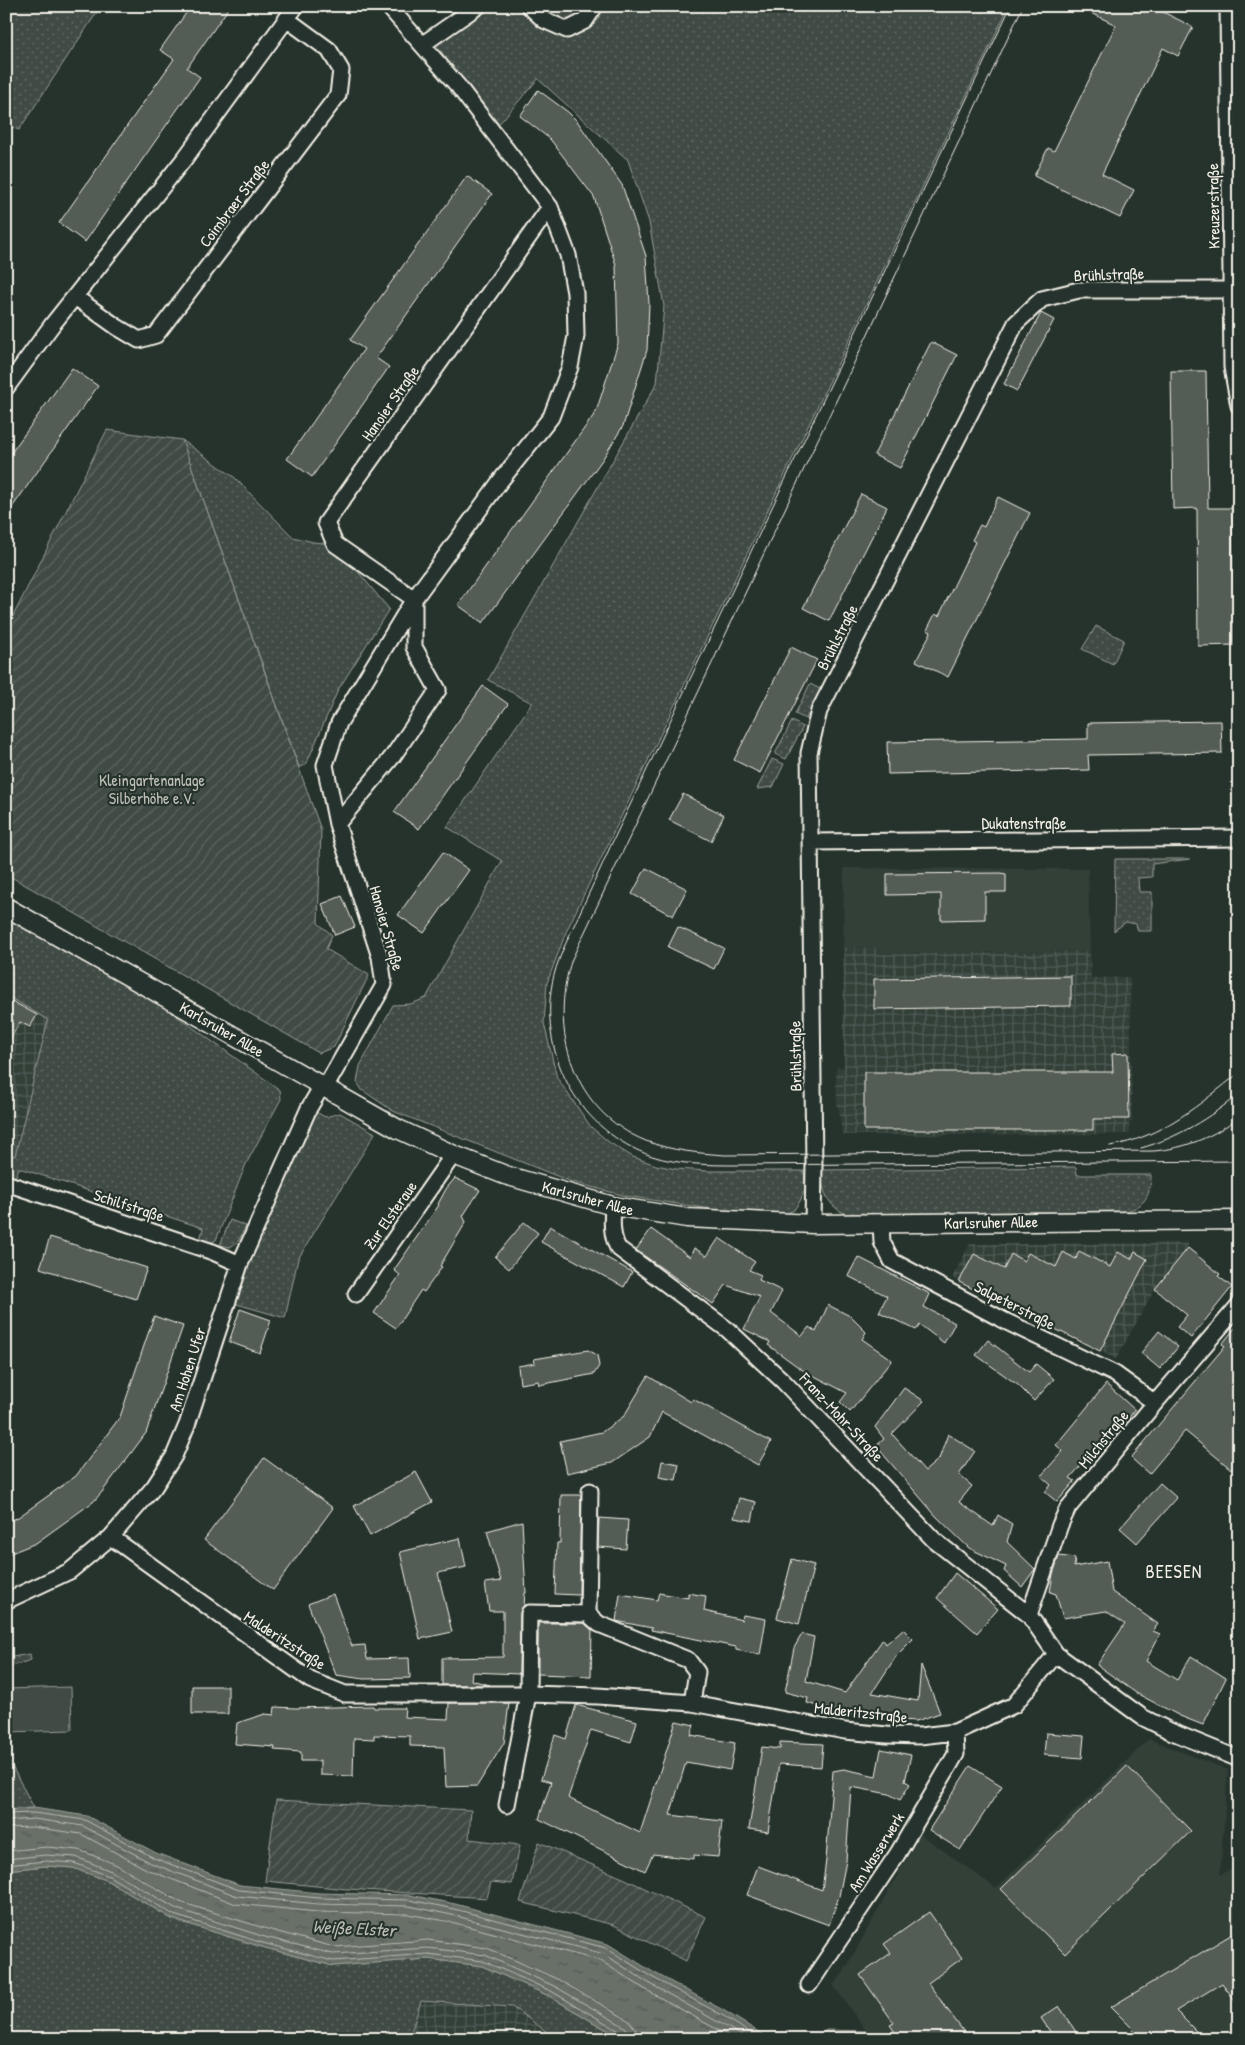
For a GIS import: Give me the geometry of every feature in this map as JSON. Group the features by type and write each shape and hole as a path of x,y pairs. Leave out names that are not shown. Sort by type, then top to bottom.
{"street":[{"path":"6,388 185,158 288,20 296,6"},
{"name":"Hanoier Straße","path":"324,1087 384,985 380,957 337,824 325,765 339,724 414,599 501,480 551,416 570,368 576,336 575,293 568,255 550,207 458,86 388,6"},
{"path":"423,44 478,6"},
{"path":"529,6 544,20 567,30 585,21 595,6"},
{"name":"Kreuzerstraße","path":"1228,6 1236,290 1232,367 1239,406"},
{"name":"Coimbraer Straße","path":"75,297 138,340 156,335 338,95 341,70 329,50 288,20"},
{"name":"Hanoier Straße","path":"414,599 335,544 326,523 550,207"},
{"name":"Brühlstraße","path":"813,1224 814,1165 808,754 819,711 1016,323 1042,299 1079,290 1236,290"},
{"path":"337,824 393,756 438,690 414,647 414,599"},
{"name":"Dukatenstraße","path":"810,842 1239,838"},
{"name":"Karlsruher Allee","path":"6,906 398,1129 453,1155 505,1175 612,1206 687,1218 813,1224 1239,1220"},
{"name":"Am Hohen Ufer","path":"6,1601 70,1572 110,1537 154,1487 174,1456 187,1425 240,1264 309,1108 324,1087"},
{"name":"Zur Elsteraue","path":"356,1294 453,1155"},
{"name":"Schilfstraße","path":"6,1183 214,1252 240,1264"},
{"name":"Franz-Mohr-Straße","path":"612,1206 612,1227 618,1248 728,1330 783,1380 934,1540 1029,1615 1056,1654 1142,1717 1170,1731 1239,1759"},
{"name":"Salpeterstraße","path":"881,1224 882,1242 892,1261 1005,1321 1115,1374 1155,1402"},
{"name":"Milchstraße","path":"1029,1615 1060,1525 1068,1508 1155,1402 1239,1305"},
{"path":"588,1614 590,1491"},
{"name":"Malderitzstraße","path":"110,1537 310,1680 345,1694 598,1696 692,1703 845,1731 920,1736 955,1732 1014,1705 1056,1654"},
{"path":"506,1805 528,1694 529,1613 588,1614 599,1624 688,1660 697,1672 692,1703"},
{"name":"Am Wasserwerk","path":"810,1985 898,1853 956,1754 955,1732"}],"shaded area":[{"path":"844,868 1088,869 1090,951 882,954 875,948 843,947"},
{"path":"843,947 875,948 882,954 1090,951 1091,978 1130,977 1132,1122 1129,1122 1130,1134 842,1135 839,1108 837,1107 836,1074 837,1067 844,1067"},
{"path":"6,995 48,1019 15,1156 6,1154"},
{"path":"1188,1243 1188,1248 1220,1274 1219,1277 1232,1287 1191,1338 1177,1327 1187,1315 1155,1289 1116,1359 952,1278 970,1244"},
{"path":"1149,1739 1228,1770 1220,1875 1239,1865 1239,2039 872,2039 833,1985 842,1975 920,1834 996,1888"},
{"path":"420,2001 512,2007 557,2039 409,2039"}],"green space":[{"path":"6,6 101,6 19,130 6,125"},
{"path":"496,6 1009,6 566,932 547,983 544,1023 557,1078 591,1127 610,1143 633,1157 656,1165 676,1169 708,1171 804,1171 805,1189 800,1201 794,1210 785,1214 730,1212 626,1196 572,1182 393,1111 362,1090 357,1082 360,1066 393,1005 411,1004 426,998 502,861 447,827 532,703 488,680 657,383 664,306 649,222 628,160 538,79 498,125 435,44"},
{"name":"Kleingartenanlage Silberhöhe e.V.","path":"107,430 182,440 321,830 318,923 332,935 326,949 369,975 334,1047 319,1053 6,874 6,630"},
{"path":"182,440 234,477 293,537 313,542 335,544 389,609 338,690 306,765 299,767"},
{"path":"1096,626 1124,640 1113,664 1082,649"},
{"path":"810,684 822,690 812,716 808,714 806,719 795,714"},
{"path":"792,721 803,727 786,759 775,754"},
{"path":"772,759 784,764 773,787 757,789"},
{"path":"1115,859 1190,859 1152,864 1152,877 1138,878 1139,892 1152,892 1152,931 1138,931 1136,924 1126,922 1114,931"},
{"path":"6,907 89,953 280,1090 281,1099 246,1164 216,1240 210,1243 200,1241 203,1228 19,1168 14,1180 6,1177 6,1154 15,1156 48,1020 6,995"},
{"path":"309,1108 325,1117 340,1113 375,1133 298,1259 285,1318 230,1302"},
{"path":"1076,1167 1077,1175 1151,1175 1150,1188 1146,1199 1133,1209 1126,1211 846,1214 839,1211 826,1196 822,1177 822,1170"},
{"path":"230,1220 246,1226 238,1242 230,1247 220,1245"},
{"path":"30,1654 31,1660 6,1668 6,1658"},
{"path":"71,1687 72,1730 6,1732 6,1689"},
{"path":"6,1755 34,1808 6,1810"},
{"path":"276,1800 471,1810 469,1839 520,1845 512,1884 491,1882 487,1898 347,1889 265,1881"},
{"path":"539,1842 623,1878 706,1917 686,1961 614,1925 520,1902"},
{"path":"46,1866 73,1868 106,1880 172,1919 262,1947 333,1966 428,1959 482,1966 549,1996 622,2039 557,2039 512,2007 421,2001 409,2039 6,2039 6,1870"},
{"path":"826,2030 866,2031 872,2039 817,2039"}],"water":[{"name":"Weiße Elster","path":"34,1808 87,1816 156,1853 240,1885 319,1893 410,1895 455,1904 608,1944 770,2039 622,2039 549,1996 482,1966 428,1959 333,1966 262,1947 172,1919 106,1880 73,1868 46,1866 6,1870 6,1810"}],"building":[{"path":"191,6 230,6 187,68 200,77 85,242 59,223 174,59 160,50"},
{"path":"1076,6 1151,6 1193,27 1178,56 1163,48 1102,174 1134,190 1120,218 1034,176 1048,148 1054,151 1116,25"},
{"path":"538,90 577,121 622,185 646,256 649,304 647,350 623,426 602,460 483,623 458,605 596,412 618,343 616,265 594,197 550,139 520,116"},
{"path":"467,176 492,194 376,358 389,367 312,477 287,459 364,349 350,340"},
{"path":"1041,313 1054,320 1017,391 1004,384"},
{"path":"931,342 957,355 900,468 874,455"},
{"path":"72,368 98,386 6,516 6,460"},
{"path":"1171,371 1206,371 1208,508 1232,508 1234,645 1198,646 1197,508 1173,509"},
{"path":"861,494 887,507 829,621 803,608"},
{"path":"998,497 1030,513 948,677 916,661 931,632 927,630 935,614 939,616 975,542 972,540 980,525 984,527"},
{"path":"791,647 817,660 760,773 734,760"},
{"path":"483,686 508,704 419,829 394,812"},
{"path":"1221,721 1222,753 1088,755 1089,770 888,774 887,742 1088,739 1088,723"},
{"path":"683,794 724,815 711,841 669,820"},
{"path":"443,852 469,870 424,933 398,915"},
{"path":"646,868 687,889 673,916 632,894"},
{"path":"887,874 1006,874 1006,892 985,892 985,919 941,920 941,894 887,895"},
{"path":"342,896 355,927 335,935 322,904"},
{"path":"678,927 724,948 714,969 668,947"},
{"path":"1071,976 1071,1006 874,1009 874,979"},
{"path":"6,998 37,1015 30,1027 20,1022 6,1046"},
{"path":"1128,1053 1129,1119 1093,1119 1093,1130 864,1130 864,1072 1113,1072 1112,1054"},
{"path":"455,1178 480,1190 463,1216 466,1222 440,1266 442,1267 424,1292 421,1290 396,1328 374,1313 400,1275 394,1270 439,1205 446,1189"},
{"path":"524,1222 538,1233 509,1269 495,1257"},
{"path":"550,1226 632,1272 624,1287 541,1242"},
{"path":"651,1229 690,1257 694,1248 707,1256 719,1238 755,1262 749,1270 761,1275 759,1280 782,1291 771,1313 802,1336 809,1327 816,1332 828,1305 850,1316 866,1332 862,1339 892,1360 850,1412 840,1402 847,1393 801,1369 768,1345 770,1342 744,1329 760,1297 726,1285 713,1304 636,1250"},
{"path":"50,1237 147,1268 136,1299 40,1268"},
{"path":"1188,1248 1220,1274 1218,1276 1232,1287 1191,1338 1177,1327 1187,1315 1155,1289"},
{"path":"1079,1251 1110,1267 1118,1252 1131,1259 1135,1252 1147,1259 1100,1351 959,1282 974,1254 1004,1269 1011,1254 1024,1261 1028,1253 1056,1267 1063,1252 1076,1259"},
{"path":"858,1257 930,1294 924,1307 955,1323 944,1343 920,1325 916,1330 879,1312 887,1296 848,1276"},
{"path":"240,1309 271,1320 260,1353 229,1342"},
{"path":"154,1316 183,1326 146,1433 93,1502 36,1543 6,1555 6,1522 17,1518 76,1476 120,1417"},
{"path":"1239,1323 1239,1459 1231,1469 1185,1431 1149,1474 1131,1458 1225,1346 1222,1344"},
{"path":"1159,1331 1178,1347 1160,1369 1141,1353"},
{"path":"988,1340 1029,1372 1036,1364 1054,1379 1034,1401 1018,1385 976,1355"},
{"path":"588,1350 597,1355 599,1366 594,1374 539,1385 538,1381 520,1384 518,1366 535,1363 534,1359"},
{"path":"648,1376 691,1402 693,1399 771,1442 758,1465 662,1412 650,1437 612,1463 567,1473 560,1441 602,1432 624,1416"},
{"path":"1106,1384 1135,1410 1102,1451 1097,1447 1070,1478 1075,1481 1057,1502 1045,1492 1051,1485 1041,1476 1063,1451 1056,1445"},
{"path":"904,1388 924,1401 892,1434 925,1471 939,1459 948,1434 975,1451 959,1475 972,1486 959,1502 993,1526 998,1515 1012,1524 1007,1542 1035,1569 1022,1587 1004,1571 1006,1566 969,1548 936,1516 876,1446 884,1439 875,1427"},
{"path":"264,1458 333,1508 273,1590 204,1540"},
{"path":"662,1461 679,1464 676,1480 659,1477"},
{"path":"416,1472 432,1502 370,1536 354,1506"},
{"path":"1160,1483 1177,1498 1137,1543 1120,1528"},
{"path":"561,1495 581,1495 579,1595 555,1594 557,1543 560,1543"},
{"path":"739,1498 756,1502 752,1521 734,1518"},
{"path":"599,1518 628,1520 626,1549 598,1547"},
{"path":"522,1521 526,1593 524,1605 520,1613 519,1674 472,1672 471,1680 490,1685 442,1685 442,1658 503,1657 503,1611 489,1611 485,1583 501,1581 487,1531"},
{"path":"460,1538 466,1567 438,1573 452,1632 420,1639 400,1552"},
{"path":"1059,1556 1075,1558 1074,1567 1107,1561 1112,1592 1158,1624 1153,1631 1160,1634 1146,1661 1177,1680 1191,1656 1226,1678 1203,1725 1180,1716 1136,1693 1097,1665 1125,1624 1106,1611 1063,1618 1056,1594 1050,1592"},
{"path":"792,1559 814,1565 799,1624 777,1618"},
{"path":"955,1573 998,1609 977,1633 937,1598"},
{"path":"659,1593 688,1598 688,1593 706,1596 704,1611 742,1620 743,1615 766,1619 760,1655 736,1650 736,1647 616,1621 620,1594 657,1600"},
{"path":"333,1594 352,1646 365,1645 367,1659 409,1658 410,1678 364,1679 336,1675 308,1604"},
{"path":"538,1623 584,1623 592,1630 591,1676 538,1674"},
{"path":"903,1629 913,1639 897,1655 872,1693 918,1701 921,1665 940,1713 916,1721 859,1717 807,1703 808,1698 785,1692 794,1648 802,1634 814,1637 806,1681 845,1693 883,1639 886,1644"},
{"path":"192,1686 228,1686 228,1714 192,1714"},
{"path":"449,1703 509,1703 504,1743 477,1786 446,1787 444,1747 410,1746 410,1736 374,1735 374,1739 354,1738 353,1776 320,1775 320,1761 301,1761 301,1752 274,1750 275,1747 235,1744 237,1723 265,1714 274,1715 275,1707 373,1706 374,1708 405,1708 404,1717 448,1719"},
{"path":"576,1705 637,1721 631,1742 591,1730 568,1798 640,1833 676,1721 694,1725 691,1735 735,1743 730,1770 686,1762 670,1815 722,1821 718,1857 694,1855 694,1859 653,1854 645,1871 539,1819 551,1782 541,1779 555,1735 566,1739"},
{"path":"1046,1733 1084,1736 1082,1758 1044,1755"},
{"path":"780,1742 823,1744 821,1767 779,1764 768,1832 749,1829 762,1747 780,1749"},
{"path":"881,1749 911,1755 905,1781 910,1784 900,1800 889,1794 851,1787 846,1861 839,1896 829,1925 747,1895 758,1866 822,1890 833,1771 844,1769 876,1776"},
{"path":"970,1766 1002,1786 960,1850 929,1830"},
{"path":"1127,1766 1191,1831 1065,1954 1001,1889"},
{"path":"929,1912 962,1958 928,1983 969,2039 900,2039 890,2025 894,2023 860,1975 891,1953 884,1944"},
{"path":"1239,1930 1239,2006 1222,1983 1176,2011 1204,2039 1143,2039 1111,2007"},
{"path":"1059,2006 1076,2032 1067,2039 1055,2039 1041,2018"}],"tram line":[{"path":"1011,6 611,845 566,944 556,968 552,984 550,1012 552,1039 559,1065 570,1089 586,1111 605,1129 627,1145 652,1156 684,1163 739,1165 1239,1161"},
{"path":"1023,6 572,959 565,986 563,1013 566,1040 573,1065 584,1089 600,1110 621,1128 646,1141 695,1152 725,1155 1154,1151 1189,1144 1209,1136 1239,1117"},
{"path":"1110,1146 1129,1142 1163,1128 1194,1108 1239,1073"},
{"path":"1141,1148 1168,1139 1193,1126 1239,1094"}],"district":[{"name":"BEESEN","path":"1174,1571"}]}
